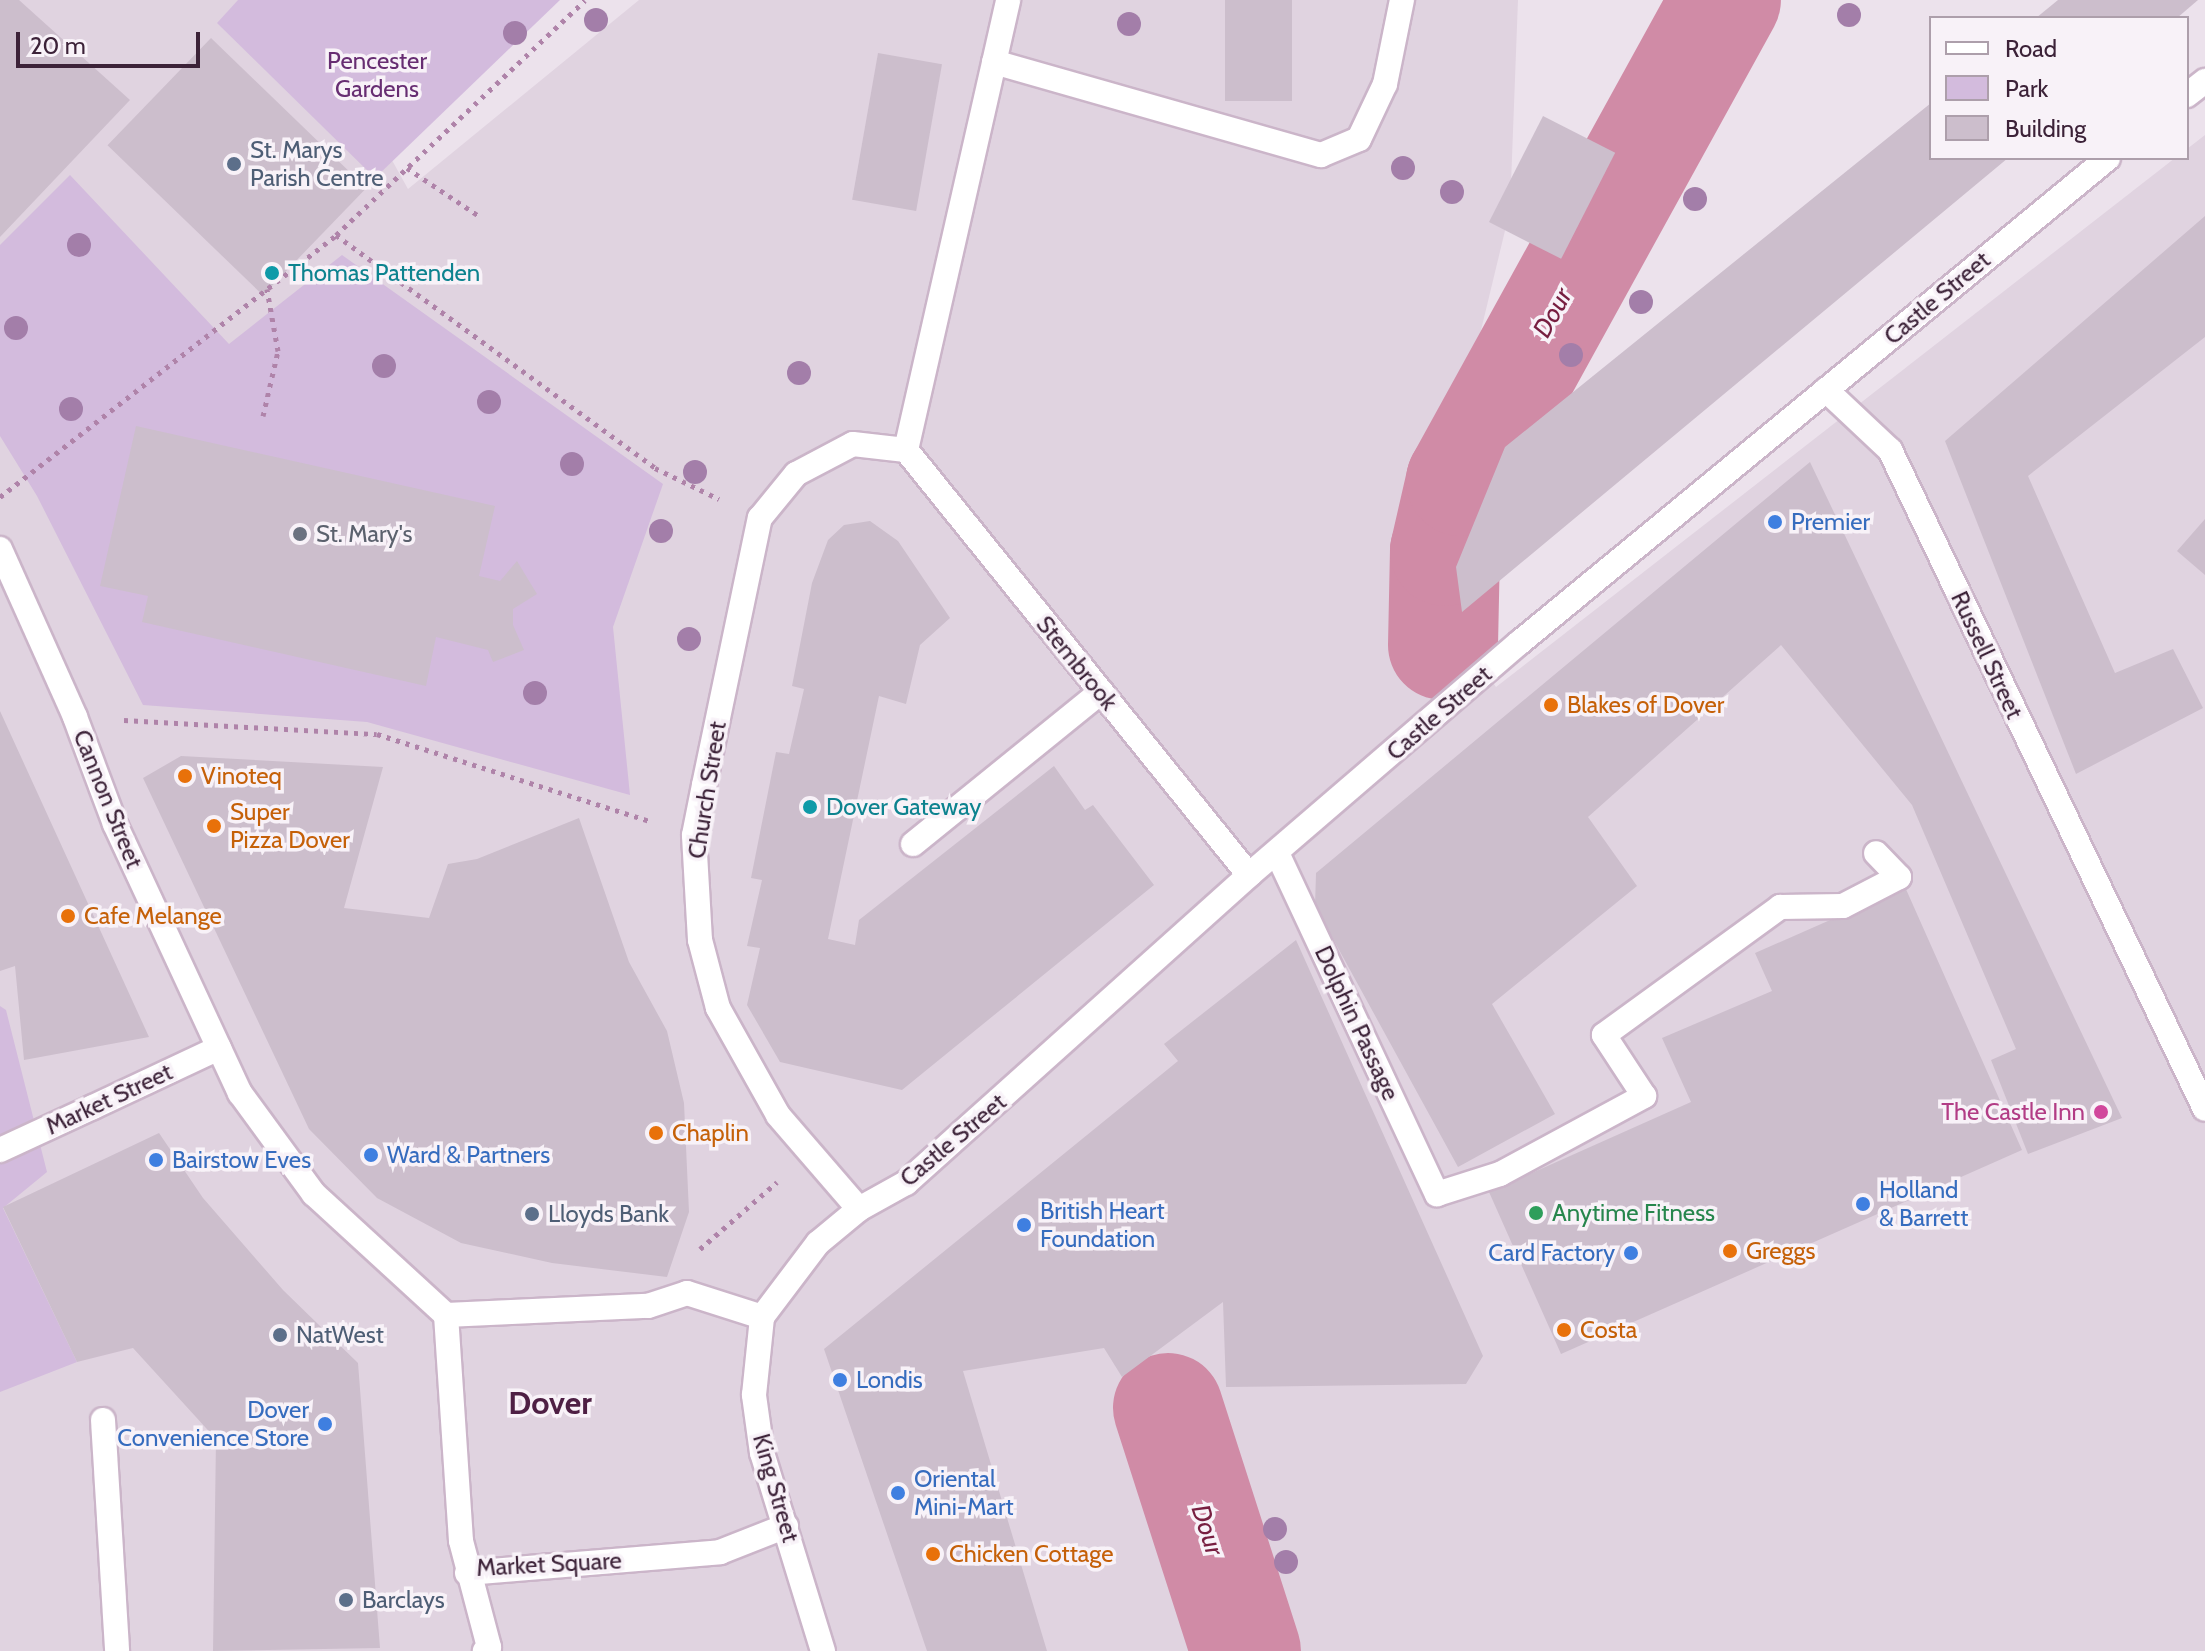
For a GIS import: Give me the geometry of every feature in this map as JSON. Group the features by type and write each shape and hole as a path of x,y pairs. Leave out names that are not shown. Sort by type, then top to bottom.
{"street":[{"path":"760,518 796,474 853,444 906,450 1008,0"},
{"path":"994,62 1321,155 1359,139 1385,84 1402,0"},
{"path":"2189,93 2205,81"},
{"name":"Castle Street","path":"786,1282 818,1243 859,1209 906,1183 982,1118 1249,875 1519,643 2106,160"},
{"name":"Russell Street","path":"1826,390 1890,450 2205,1109"},
{"name":"Stembrook","path":"906,450 1249,875"},
{"name":"Church Street","path":"760,518 694,835 700,940 718,1008 778,1115 807,1155 859,1209"},
{"name":"Cannon Street","path":"0,549 75,717 115,824 219,1048"},
{"path":"913,844 1101,692"},
{"name":"Dolphin Passage","path":"1277,853 1437,1194 1500,1174 1644,1096 1604,1035 1780,907 1843,906 1899,877 1876,853"},
{"path":"219,1048 240,1093 314,1194 446,1315 648,1306 687,1293 762,1317"},
{"name":"Market Street","path":"0,1150 219,1048"},
{"name":"King Street","path":"786,1282 762,1317 754,1395 762,1453 823,1651"},
{"name":"Market Square","path":"446,1315 467,1573 720,1552 786,1526"},
{"path":"103,1420 117,1651"},
{"path":"467,1573 489,1647 485,1651"}],"path":[{"path":"0,497 336,235 585,0"},
{"path":"407,168 479,216"},
{"path":"336,235 655,468 760,518"},
{"path":"263,416 278,351 267,289"},
{"path":"75,717 377,734 694,835"},
{"path":"693,1255 807,1155"}],"shaded area":[{"path":"0,0 303,0 408,189 639,0 1518,0 1510,210 1421,579 1496,687 2172,160 2189,160 2189,147 2205,135 2205,1651 0,1651"}],"green space":[{"name":"Pencester Gardens","path":"238,0 560,0 375,178 217,23"},
{"path":"70,175 229,344 342,255 663,484 613,627 630,795 367,722 143,705 37,496 0,436 0,245"},
{"path":"0,1006 6,1010 47,1172 3,1208 77,1362 0,1392"}],"building":[{"path":"0,0 19,0 130,100 0,237"},
{"path":"1225,0 1292,0 1292,101 1225,101"},
{"path":"2058,0 2198,0 2179,16 2038,16"},
{"name":"St. Marys Parish Centre","path":"211,38 366,188 263,295 107,145"},
{"path":"878,53 942,64 916,211 852,200"},
{"path":"1929,105 1929,160 2006,160 1462,612 1456,567 1505,447"},
{"path":"1543,116 1615,153 1561,259 1489,222"},
{"path":"2205,216 2205,337 2028,476 2115,673 2173,649 2203,708 2076,774 1945,441"},
{"name":"St. Mary's","path":"136,426 495,506 479,576 500,581 517,561 537,594 513,609 513,625 524,650 493,662 488,650 436,637 426,686 142,622 148,596 100,586"},
{"path":"1810,462 2122,1118 2028,1154 1991,1060 2016,1049 1912,805 1781,645 1588,817 1637,886 1492,1004 1555,1114 1458,1167 1315,906 1316,873"},
{"path":"2205,519 2205,575 2177,551"},
{"name":"Dover Gateway","path":"870,521 898,541 950,618 920,645 906,704 879,696 828,939 855,945 859,920 1054,766 1085,810 1093,805 1154,885 902,1090 780,1062 747,1005 760,948 747,946 762,880 751,878 776,752 789,754 804,689 792,686 812,583 828,540 844,525"},
{"path":"0,711 149,1037 24,1060 15,966 0,971"},
{"path":"181,756 383,767 344,908 429,918 448,864 477,859 579,818 629,962 667,1031 684,1103 689,1212 667,1277 552,1263 461,1243 377,1198 309,1129 143,778"},
{"path":"1905,887 2022,1150 1561,1354 1489,1192 1691,1102 1662,1038 1772,991 1755,953"},
{"path":"1296,940 1483,1356 1466,1384 1226,1387 1223,1302 1122,1377 1104,1348 963,1371 1047,1651 927,1651 824,1349 1178,1061 1164,1044"},
{"path":"159,1133 203,1198 283,1290 358,1363 380,1648 213,1651 216,1439 133,1348 77,1362 3,1207"}],"waterway":[{"name":"Dour","path":"1443,645 1445,551 1461,481 1726,0"},
{"name":"Dour","path":"1168,1408 1246,1651"}],"place":[{"name":"St. Marys Parish Centre","path":"234,164"},
{"name":"Thomas Pattenden","path":"272,273"},
{"name":"Premier","path":"1775,522"},
{"name":"St. Mary's","path":"300,534"},
{"name":"Blakes of Dover","path":"1551,705"},
{"name":"Vinoteq","path":"185,776"},
{"name":"Dover Gateway","path":"810,807"},
{"name":"Super Pizza Dover","path":"214,826"},
{"name":"Cafe Melange","path":"68,916"},
{"name":"The Castle Inn","path":"2101,1112"},
{"name":"Chaplin","path":"656,1133"},
{"name":"Ward & Partners","path":"371,1155"},
{"name":"Bairstow Eves","path":"156,1160"},
{"name":"Holland & Barrett","path":"1863,1204"},
{"name":"Anytime Fitness","path":"1536,1213"},
{"name":"Lloyds Bank","path":"532,1214"},
{"name":"British Heart Foundation","path":"1024,1225"},
{"name":"Greggs","path":"1730,1251"},
{"name":"Card Factory","path":"1631,1253"},
{"name":"Costa","path":"1564,1330"},
{"name":"NatWest","path":"280,1335"},
{"name":"Londis","path":"840,1380"},
{"name":"Dover Convenience Store","path":"325,1424"},
{"name":"Oriental Mini-Mart","path":"898,1493"},
{"name":"Chicken Cottage","path":"933,1554"},
{"name":"Barclays","path":"346,1600"}],"district":[{"name":"Dover","path":"550,1403"}]}
